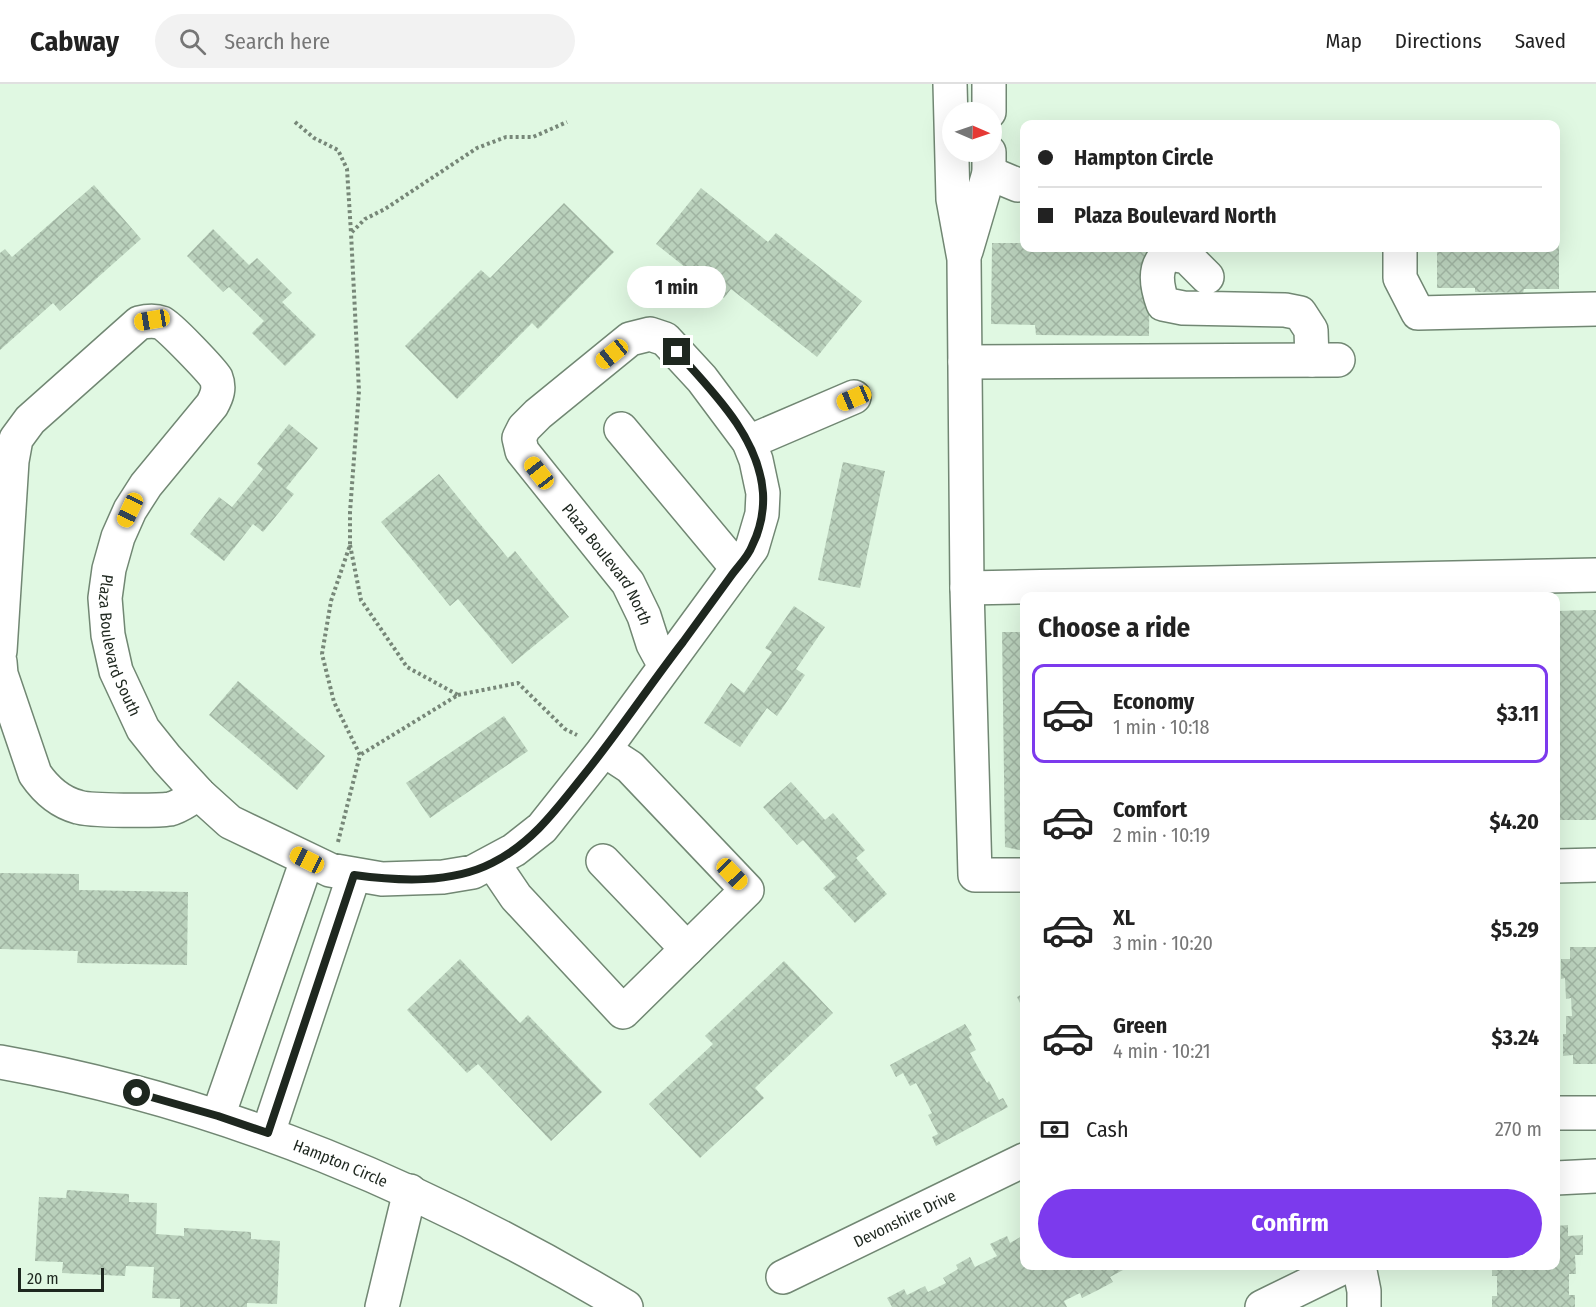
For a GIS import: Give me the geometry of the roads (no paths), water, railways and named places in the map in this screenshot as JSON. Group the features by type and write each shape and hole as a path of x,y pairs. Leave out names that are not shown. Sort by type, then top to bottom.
{"street":[{"path":"950,84 953,199 964,258 967,588 975,875 1020,874"},
{"path":"989,84 989,102"},
{"path":"964,258 999,170"},
{"path":"1400,252 1400,278 1418,313 1596,309"},
{"path":"965,362 1325,360 1300,313 1285,310 1183,308 1163,304 1157,289 1158,271 1161,259 1169,254 1187,257 1207,277"},
{"name":"Plaza Boulevard South","path":"0,651 12,461 16,440 30,420 139,323 152,320 165,324 215,377 219,391 212,405 146,485 122,528 109,569 105,598 108,635 116,671 143,729 199,794 230,822 330,868"},
{"name":"Plaza Boulevard North","path":"330,868 382,879 443,877 473,872 514,850 542,828 604,750 752,548 762,514 763,493 749,442 702,379 665,339 650,334 630,339 538,414 524,428 519,438 522,452 628,582 644,616 653,644 665,666"},
{"path":"749,442 854,398"},
{"path":"621,429 737,568"},
{"path":"967,588 1596,575"},
{"path":"0,662 1,674 35,774 44,788 56,797 79,808 161,809 172,808 199,794"},
{"path":"493,863 516,897 623,1012 747,890 630,767 604,750"},
{"path":"603,861 687,949"},
{"path":"1560,866 1596,866"},
{"path":"218,1116 330,868"},
{"path":"268,1133 330,868"},
{"name":"Hampton Circle","path":"0,1062 50,1071 218,1116 268,1133 410,1191 513,1242 625,1307"},
{"path":"1560,1113 1596,1113"},
{"name":"Devonshire Drive","path":"783,1277 1020,1162"},
{"path":"1560,1178 1596,1176"},
{"path":"382,1307 410,1191"},
{"path":"1262,1307 1338,1270"},
{"path":"1360,1270 1364,1291 1364,1307"}]}
